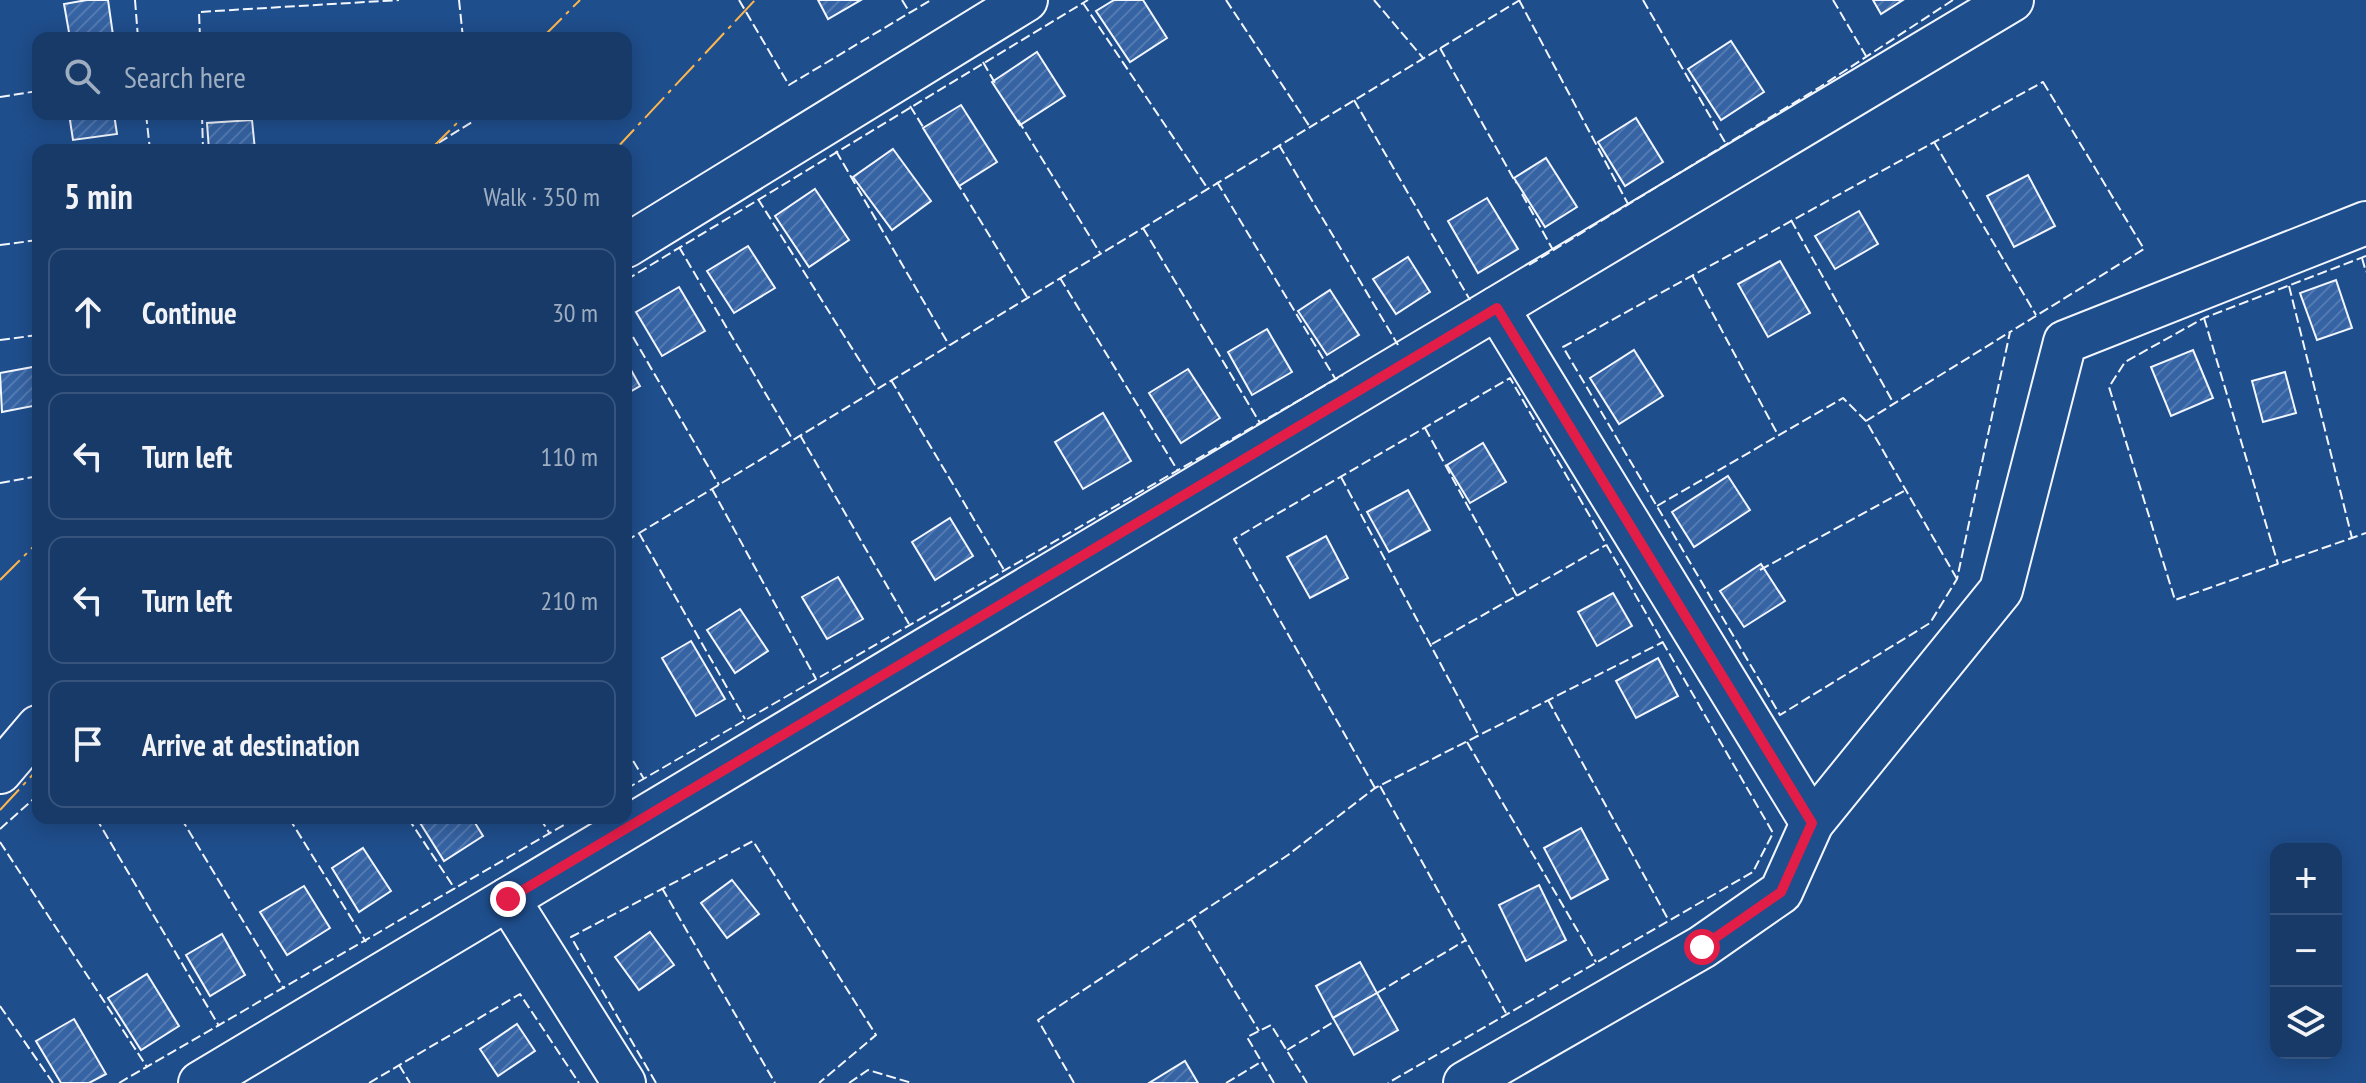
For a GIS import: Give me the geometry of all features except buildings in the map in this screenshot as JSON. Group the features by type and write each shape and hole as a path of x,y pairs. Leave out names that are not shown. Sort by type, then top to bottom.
{"street":[{"path":"632,242 1026,0"},
{"path":"200,1083 2012,0"},
{"path":"1465,1083 1702,947 1781,892 1812,823 2001,590 2065,342 2366,223"},
{"path":"1497,308 1812,823"},
{"path":"0,772 32,734"},
{"path":"508,899 624,1083"}],"fence":[{"path":"135,0 138,32"},
{"path":"200,32 199,12 399,0"},
{"path":"459,0 462,32"},
{"path":"739,0 789,85 931,0"},
{"path":"902,0 910,13"},
{"path":"632,276 1088,0"},
{"path":"1226,0 1310,127"},
{"path":"1374,0 1423,58"},
{"path":"1519,0 1628,204"},
{"path":"632,537 1520,0"},
{"path":"1643,0 1726,144"},
{"path":"1833,0 1866,56"},
{"path":"1529,265 1820,87 1953,0"},
{"path":"1083,3 1208,189"},
{"path":"1440,48 1516,183"},
{"path":"983,62 995,83"},
{"path":"2043,82 2144,249 2010,332 1957,579 1930,623 1780,715 1563,347 2043,82"},
{"path":"0,97 32,92"},
{"path":"1354,100 1470,300"},
{"path":"910,106 925,130"},
{"path":"147,120 149,144"},
{"path":"202,120 203,144"},
{"path":"437,144 472,120"},
{"path":"1018,120 1100,253"},
{"path":"1934,142 2036,315"},
{"path":"1279,145 1398,345"},
{"path":"836,151 949,345"},
{"path":"956,181 1027,297"},
{"path":"1217,182 1336,380"},
{"path":"1522,194 1553,250"},
{"path":"758,199 877,388"},
{"path":"1791,220 1894,404"},
{"path":"1143,228 1260,423"},
{"path":"0,245 32,241"},
{"path":"679,247 793,440"},
{"path":"2366,256 2204,318 2125,362 2109,387 2175,600 2366,533"},
{"path":"2362,258 2366,272"},
{"path":"1692,275 1778,435"},
{"path":"1060,278 1178,471"},
{"path":"2289,286 2352,538"},
{"path":"2204,318 2278,564"},
{"path":"1957,579 1866,421 2010,332"},
{"path":"632,335 719,485"},
{"path":"0,340 32,336"},
{"path":"632,786 1343,375"},
{"path":"1375,788 1234,539 1510,378 1773,833 1753,872 1388,1083"},
{"path":"891,380 1004,570"},
{"path":"1657,506 1843,398 1866,421"},
{"path":"1425,428 1517,596"},
{"path":"800,435 909,624"},
{"path":"0,483 32,477"},
{"path":"1341,477 1479,736"},
{"path":"712,489 816,679"},
{"path":"1760,570 1906,490"},
{"path":"639,533 745,719"},
{"path":"1432,644 1606,545"},
{"path":"1074,1083 1038,1020 1288,855 1375,788 1663,642"},
{"path":"1548,700 1669,921"},
{"path":"1467,742 1596,962"},
{"path":"632,759 644,779"},
{"path":"1380,786 1506,1013"},
{"path":"0,829 32,800"},
{"path":"100,824 219,1026"},
{"path":"185,824 284,989"},
{"path":"293,824 366,942"},
{"path":"412,824 455,889"},
{"path":"544,824 550,834"},
{"path":"119,1083 566,824"},
{"path":"656,1083 571,937 753,841 876,1035 819,1083"},
{"path":"0,842 147,1067"},
{"path":"662,888 775,1083"},
{"path":"1191,919 1259,1031"},
{"path":"1377,993 1466,940"},
{"path":"369,1083 520,994 579,1083"},
{"path":"0,1006 53,1083"},
{"path":"1287,1050 1335,1021"},
{"path":"1274,1083 1247,1037 1271,1025 1307,1083"},
{"path":"1226,1083 1261,1062"},
{"path":"399,1065 410,1083"},
{"path":"849,1083 868,1070 912,1083"}],"power":[{"path":"548,32 580,0"},
{"path":"621,144 755,0"},
{"path":"436,144 460,120"},
{"path":"0,580 32,548"},
{"path":"0,810 32,775"}],"route":[{"path":"508,899 1497,308 1812,823 1781,892 1702,947"}]}
